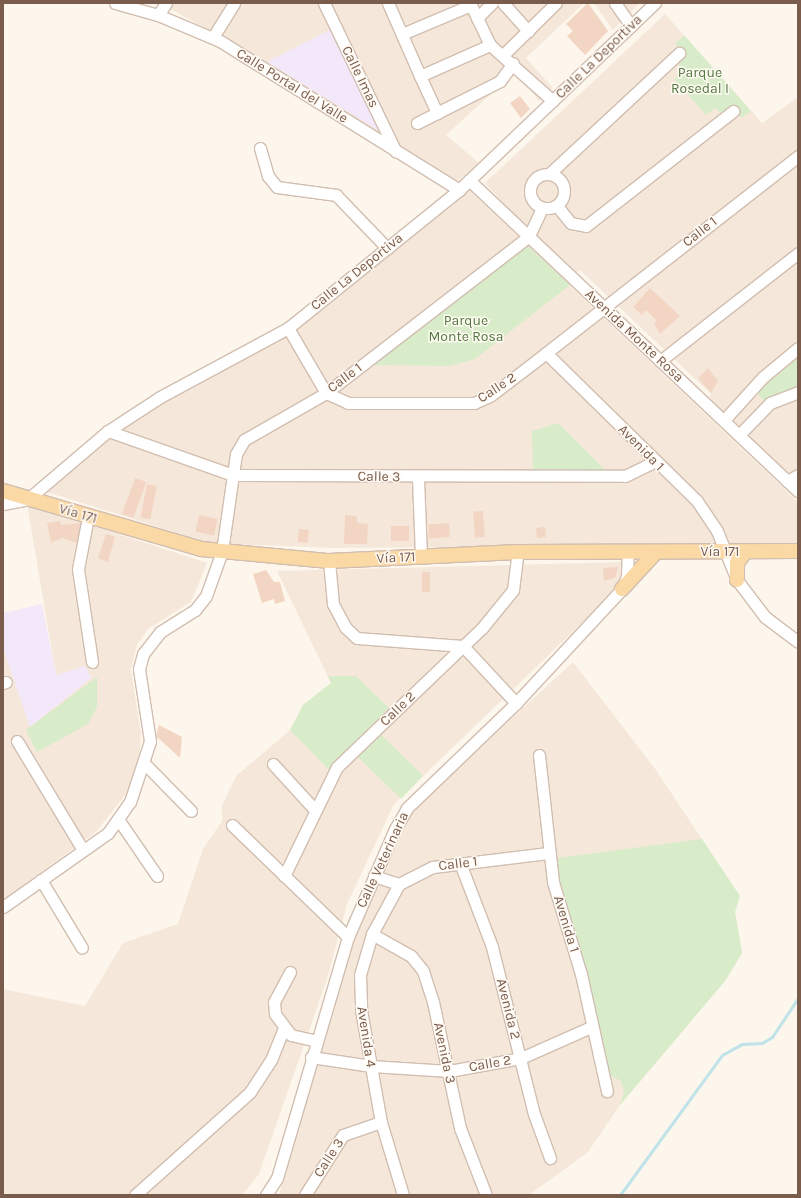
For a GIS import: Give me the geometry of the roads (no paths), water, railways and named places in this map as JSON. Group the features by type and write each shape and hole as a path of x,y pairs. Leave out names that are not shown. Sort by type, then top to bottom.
{"main road":[{"name":"Vía 171","path":"3,490 88,517 222,551 329,561 518,552 798,551"},
{"path":"622,589 656,552"},
{"path":"737,580 737,563 745,552"}],"street":[{"name":"Calle Portal del Valle","path":"115,3 158,15 213,37 459,190"},
{"path":"158,15 166,3"},
{"path":"213,37 234,3"},
{"name":"Calle Imas","path":"324,3 396,152"},
{"path":"388,3 437,113"},
{"path":"477,18 492,3"},
{"path":"503,3 528,31"},
{"path":"615,3 631,26"},
{"name":"Calle La Deportiva","path":"28,499 108,432 160,397 288,328 459,190 655,3"},
{"path":"402,34 471,4 490,45 513,63 553,101"},
{"path":"503,55 528,31 552,4"},
{"path":"420,76 490,45"},
{"path":"542,208 531,196 531,185 539,176 549,174 679,53"},
{"path":"417,123 500,81 513,63"},
{"path":"557,206 571,223 586,226 733,111"},
{"path":"260,148 268,176 277,187 336,195 387,248"},
{"name":"Calle 1","path":"603,307 798,156"},
{"path":"549,174 560,179 565,190 557,206"},
{"name":"Avenida Monte Rosa","path":"469,180 798,491"},
{"path":"542,208 557,206"},
{"path":"529,236 542,208"},
{"name":"Calle 1","path":"3,907 108,833 130,802 150,741 139,669 143,654 160,632 195,610 206,596 222,551 236,454 244,440 326,393 529,236"},
{"path":"660,361 798,253"},
{"name":"Calle 2","path":"326,393 348,403 474,403 490,396 603,307"},
{"path":"288,328 326,393"},
{"path":"724,420 763,377 798,348"},
{"name":"Avenida 1","path":"546,353 654,462 697,501 717,531 724,552 737,580 765,617 798,642"},
{"path":"739,435 770,403 798,392"},
{"name":"Calle 3","path":"108,432 233,475 418,478 625,476 654,462"},
{"path":"788,481 798,475"},
{"path":"418,478 421,557"},
{"path":"3,504 28,499"},
{"path":"88,517 78,569 92,662"},
{"name":"Calle Veterinaria","path":"266,1195 277,1178 311,1057 348,937 374,876 407,808 516,703 622,589 628,576 628,551"},
{"name":"Calle 2","path":"284,876 315,810 338,767 464,646 513,590 518,552"},
{"path":"329,561 333,604 345,627 357,638 464,646 516,703"},
{"path":"17,741 83,850"},
{"name":"Avenida 1","path":"539,755 548,853 607,1091"},
{"path":"144,763 191,811"},
{"path":"273,764 315,810"},
{"path":"118,819 157,876"},
{"path":"232,825 348,937"},
{"name":"Calle 1","path":"399,884 433,867 548,853"},
{"name":"Avenida 2","path":"460,863 492,948 534,1114 550,1158"},
{"path":"374,876 399,884"},
{"path":"41,880 82,948"},
{"name":"Avenida 4","path":"399,884 372,934 360,975 361,1010 381,1122 404,1195"},
{"name":"Avenida 3","path":"372,934 411,956 423,971 449,1071 460,1128 486,1195"},
{"path":"290,972 274,1002 275,1014 284,1028 291,1035 316,1041"},
{"name":"Calle 2","path":"311,1057 371,1066 449,1071 521,1058 592,1027"},
{"path":"135,1195 250,1092 271,1060 284,1028"},
{"name":"Calle 3","path":"305,1195 343,1135 381,1122"}],"waterway":[{"path":"620,1195 722,1055 742,1044 762,1043 772,1037 798,998"}],"park label":[{"name":"Parque Rosedal I","path":"700,82"},
{"name":"Parque Monte Rosa","path":"466,330"}]}
